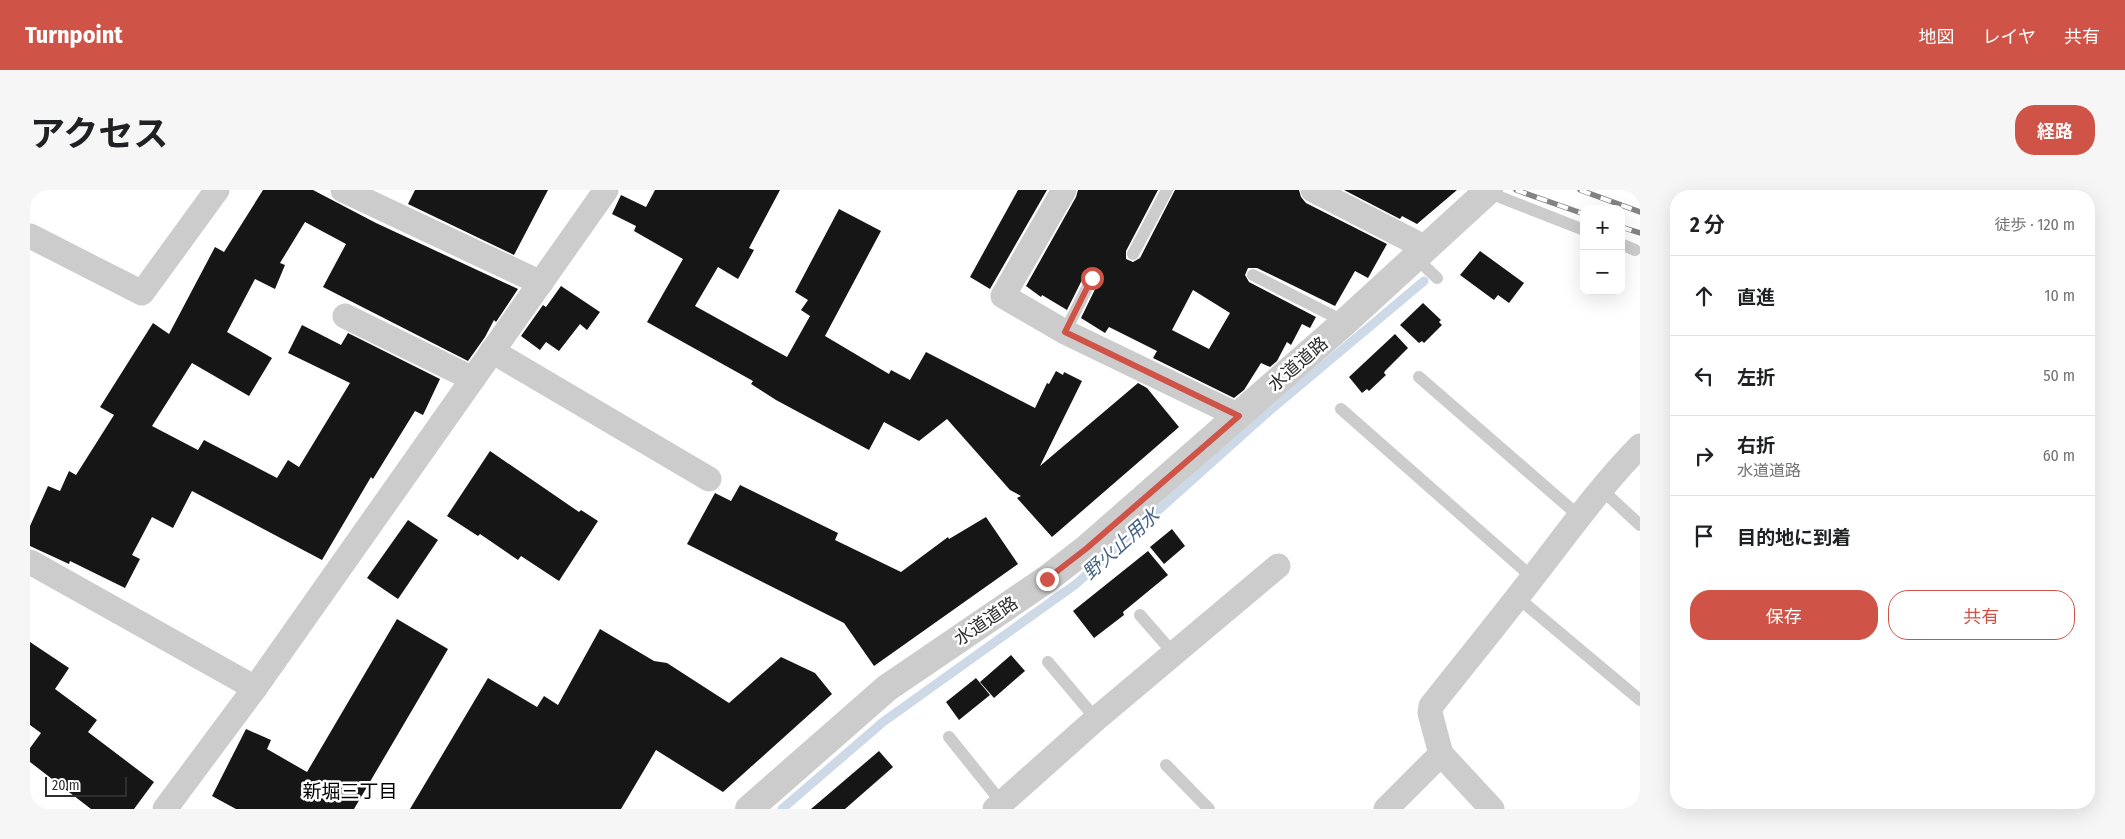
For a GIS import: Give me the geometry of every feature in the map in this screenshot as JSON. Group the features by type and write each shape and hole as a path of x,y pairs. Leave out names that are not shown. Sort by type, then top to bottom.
{"street":[{"path":"30,236 142,293 217,190"},
{"path":"342,190 541,283"},
{"path":"165,809 255,688 606,190"},
{"path":"1064,190 1003,296 1065,332 1239,416"},
{"path":"1313,190 1421,253"},
{"name":"水道道路","path":"749,809 887,688 1047,579 1087,548 1345,322 1488,191"},
{"path":"344,316 473,379"},
{"path":"492,351 709,480"},
{"path":"1492,809 1441,754 1430,714 1431,706 1533,578 1579,516 1640,446"},
{"path":"30,562 255,688"},
{"path":"998,806 1096,719 1278,566"},
{"path":"1386,809 1441,754"}],"lane":[{"path":"1133,254 1167,190"},
{"path":"1488,191 1580,228"},
{"path":"1625,246 1635,250"},
{"path":"1421,253 1437,278"},
{"path":"1253,275 1345,322"},
{"path":"1065,332 1092,278"},
{"path":"1419,378 1579,516"},
{"path":"1341,409 1533,578"},
{"path":"1601,489 1640,525"},
{"path":"1516,597 1640,700"},
{"path":"1140,615 1174,654"},
{"path":"1048,662 1096,719"},
{"path":"949,737 998,806"},
{"path":"1166,765 1209,809"}],"building":[{"path":"263,190 313,190 376,223 518,289 496,322 494,320 485,337 468,361 323,287 346,244 305,222 280,263 285,265 275,289 255,279 227,332 272,358 249,396 192,363 152,426 198,450 204,440 277,478 288,460 299,467 350,383 288,353 302,325 341,345 348,333 440,379 423,415 415,411 373,479 371,477 322,560 192,491 173,528 152,517 132,555 140,559 125,588 70,561 69,564 30,546 30,526 48,486 60,491 69,471 76,475 114,415 100,407 153,323 169,334 215,247 224,252"},
{"path":"415,190 548,190 514,255 408,204"},
{"path":"655,190 780,190 749,248 754,250 738,279 718,267 695,306 787,357 810,316 801,310 808,300 795,292 839,209 881,231 825,336 889,374 891,370 910,380 926,352 1035,408 1047,383 1049,384 1056,371 1063,375 1064,372 1082,381 1040,466 1138,383 1147,388 1179,427 1052,537 1017,498 1021,496 1010,490 947,419 919,441 884,422 869,450 776,400 751,384 753,381 647,322 683,259 634,231 636,226 612,214 621,195 646,207"},
{"path":"1018,190 1047,190 990,289 970,277"},
{"path":"1078,190 1158,190 1126,251 1126,259 1133,262 1140,258 1175,190 1299,190 1301,197 1306,203 1387,244 1368,278 1355,271 1335,306 1257,268 1248,268 1245,275 1249,282 1316,317 1310,328 1302,324 1291,345 1287,342 1277,361 1270,367 1261,363 1244,390 1234,398 1153,358 1157,351 1109,327 1105,333 1081,318 1099,281 1099,274 1096,271 1091,270 1085,274 1067,310 1042,295 1041,297 1026,286 1076,197","holes":["1193,290 1230,313 1209,349 1172,330"]},
{"path":"1344,190 1457,190 1417,224 1402,216 1400,219"},
{"path":"1480,251 1524,283 1509,303 1498,295 1494,300 1460,275"},
{"path":"561,286 600,312 587,330 580,324 559,351 546,342 540,350 521,336 543,305 546,307"},
{"path":"1423,303 1441,320 1439,322 1442,325 1424,343 1422,341 1419,343 1400,325"},
{"path":"1395,334 1408,348 1385,371 1386,375 1369,391 1367,389 1362,393 1349,377"},
{"path":"490,451 579,512 581,510 598,521 559,581 521,556 518,560 480,534 478,536 447,516"},
{"path":"740,485 838,533 835,540 901,572 948,537 949,539 986,517 1018,564 874,666 844,623 687,544 715,493 731,501"},
{"path":"408,520 438,540 398,599 367,578"},
{"path":"1172,529 1185,546 1164,564 1150,547"},
{"path":"1148,551 1168,575 1123,612 1124,615 1094,638 1073,611"},
{"path":"397,619 448,649 354,809 236,809 212,796 246,729 271,740 267,749 307,772"},
{"path":"600,629 654,661 667,663 729,703 781,657 815,673 832,694 723,792 656,750 621,809 410,809 488,678 537,707 544,696 558,705"},
{"path":"30,642 69,668 55,689 97,720 88,732 154,782 134,809 91,809 30,762 30,748 41,733 30,725"},
{"path":"1011,655 1025,671 994,698 980,682"},
{"path":"976,678 990,695 959,720 946,702"},
{"path":"879,751 893,767 845,809 811,809"}],"waterway":[{"name":"野火止用水","path":"782,809 883,722 1076,584 1267,413 1424,281"}],"railway":[{"path":"1516,190 1580,213"},
{"path":"1580,190 1640,212"},
{"path":"1625,228 1640,233"}],"district":[{"name":"新堀三丁目","path":"350,791"}],"route":[{"path":"1047,579 1087,548 1239,416 1065,332 1092,278"}]}
